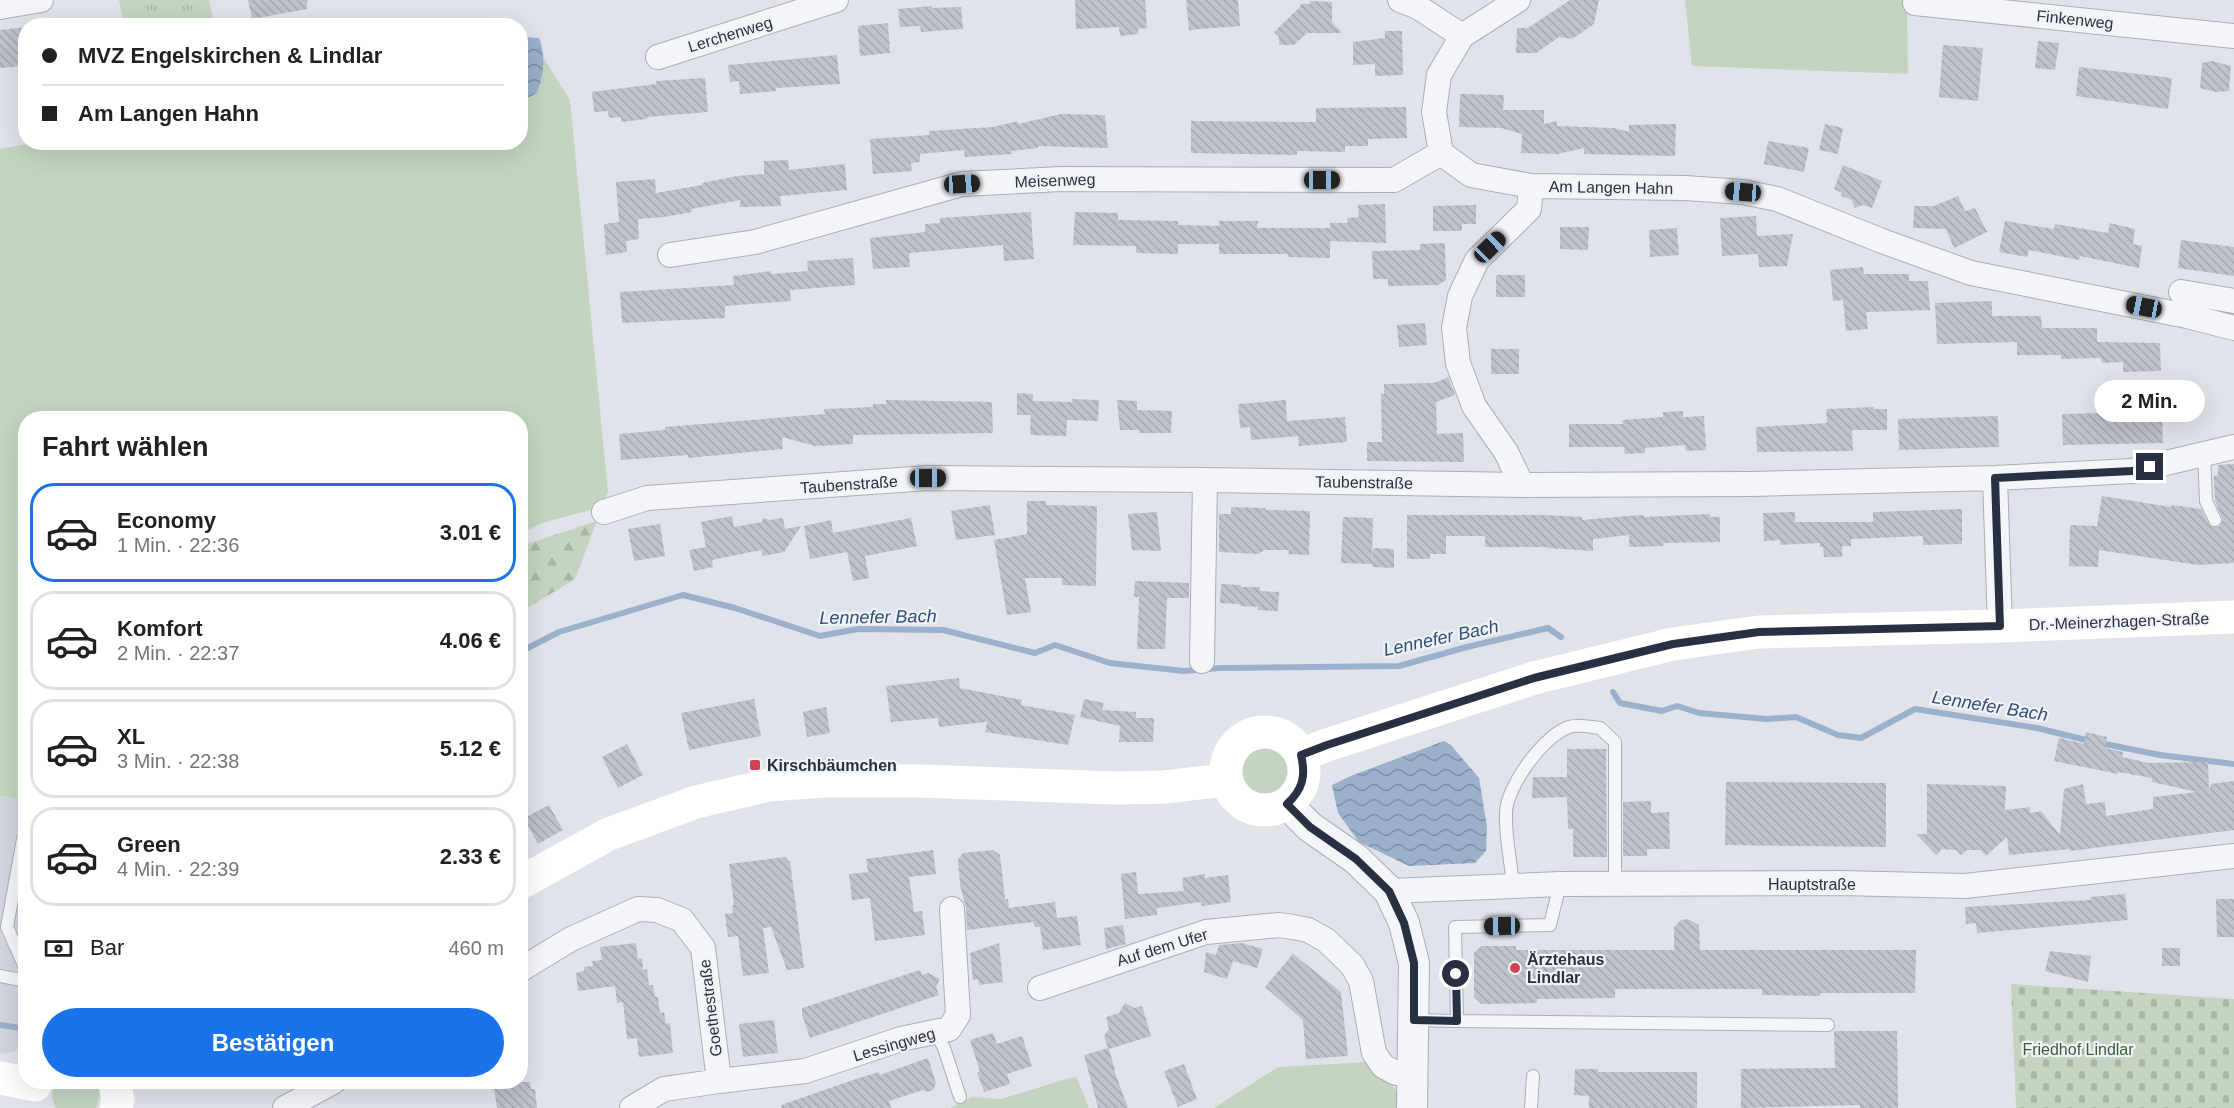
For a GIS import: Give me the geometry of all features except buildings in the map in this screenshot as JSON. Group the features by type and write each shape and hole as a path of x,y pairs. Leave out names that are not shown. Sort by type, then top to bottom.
{"main road":[{"name":"Dr.-Meinerzhagen-Straße","path":"1301,755 1534,678 1673,644 1759,632 2234,617"},
{"path":"1276,733 1295,745 1301,755 1305,768 1303,782 1297,795 1287,804 1273,810 1258,810 1244,804 1233,794 1227,780 1228,757 1234,747 1252,734 1276,733"},
{"path":"528,879 609,834 696,802 769,786 824,781 919,781 1116,788 1164,787 1227,780"},
{"path":"0,1078 18,1085"},
{"path":"116,1089 118,1101 116,1108"}],"street":[{"path":"0,7 41,0"},
{"name":"Lerchenweg","path":"658,57 836,0"},
{"path":"1400,0 1418,7 1462,36"},
{"path":"1518,0 1462,36 1439,75 1434,112 1441,153 1471,175 1531,186"},
{"name":"Finkenweg","path":"1915,3 2234,36"},
{"name":"Meisenweg","path":"670,255 755,242 962,184 1061,179 1394,180 1441,153"},
{"name":"Am Langen Hahn","path":"1522,485 1506,452 1474,406 1458,363 1454,328 1460,297 1477,260 1529,209 1531,186 1685,188 1743,192 1778,199 1882,241 1971,273 2187,316 2234,328"},
{"path":"2181,292 2234,301"},
{"path":"1522,485 1752,484 1995,478 2132,471 2234,447"},
{"name":"Taubenstraße","path":"604,512 646,498 928,478 1522,485"},
{"path":"1995,478 2000,626"},
{"path":"1202,661 1205,480"},
{"path":"1287,804 1310,827 1356,859 1389,891 1404,923 1414,963 1412,1108"},
{"name":"Hauptstraße","path":"1389,891 1560,884 1841,883 1965,886 2234,855"},
{"name":"Goethestraße","path":"528,965 571,939 638,909 657,910 682,920 703,948 719,1081"},
{"name":"Lessingweg","path":"719,1081 805,1071 901,1038 949,1029 958,1015 952,909"},
{"name":"Auf dem Ufer","path":"1040,988 1206,932 1279,925 1308,930 1326,940 1352,966 1361,981 1374,1053 1383,1066 1396,1073 1413,1073"},
{"path":"632,1108 664,1089 719,1081"},
{"path":"285,1108 320,1089"}],"lane":[{"path":"2204,454 2206,501 2215,520"},
{"path":"1513,886 1506,812 1509,794 1515,781 1555,733 1571,726 1600,728 1614,742 1615,884"},
{"path":"18,860 3,926 18,955"},
{"path":"1457,1021 1455,927 1550,925 1560,884"},
{"path":"0,976 18,979"},
{"path":"1414,1020 1828,1025"},
{"path":"935,1031 944,1048 960,1097"},
{"path":"1531,1108 1533,1076"}],"shaded area":[{"path":"0,796 18,799 18,1049 14,1052 0,1054"}],"green space":[{"path":"119,0 209,0 213,18 123,18"},
{"path":"1685,0 1907,0 1908,74 1692,66"},
{"path":"543,57 570,100 608,492 602,507 545,522 528,530 528,411 18,411 18,799 0,796 0,149 18,146 18,150 528,150 528,60"},
{"path":"597,521 575,579 528,608 528,544"},
{"path":"1264,748 1282,755 1289,773 1282,791 1264,798 1246,791 1239,773 1246,755"},
{"name":"Friedhof Lindlar","path":"2011,984 2234,999 2234,1108 2016,1108"},
{"path":"1368,1062 1397,1091 1397,1108 1214,1108 1278,1067"},
{"path":"1076,1076 1089,1108 950,1108 972,1097 1001,1099"},
{"path":"54,1089 98,1089 100,1094 96,1108 56,1108 52,1095"}],"water":[{"path":"528,37 539,38 541,45 543,72 537,93 528,98"},
{"path":"1444,741 1451,745 1479,778 1487,827 1486,851 1475,863 1409,866 1359,842 1338,813 1332,785"}],"waterway":[{"name":"Lennefer Bach","path":"528,648 559,632 683,595 735,608 820,636 858,629 943,630 1035,653 1055,645 1110,663 1184,671 1220,668 1399,666 1548,628 1561,637"},
{"name":"Lennefer Bach","path":"1613,692 1620,703 1662,711 1677,706 1699,713 1767,719 1796,717 1838,735 1861,738 1915,709 2037,728 2090,741"},
{"name":"Lennefer Bach","path":"2100,743 2160,755 2234,764"},
{"name":"Lennefer Bach","path":"0,1025 18,1028"}],"place":[{"name":"Kirschbäumchen","path":"755,765"},
{"name":"Ärztehaus Lindlar","path":"1515,968"}],"route":[{"path":"1456,974 1457,1021 1414,1020 1414,963 1404,923 1389,891 1356,859 1310,827 1287,804 1297,795 1303,782 1305,768 1301,755 1534,678 1673,644 1759,632 2000,626 1995,478 2132,471 2150,467"}]}
